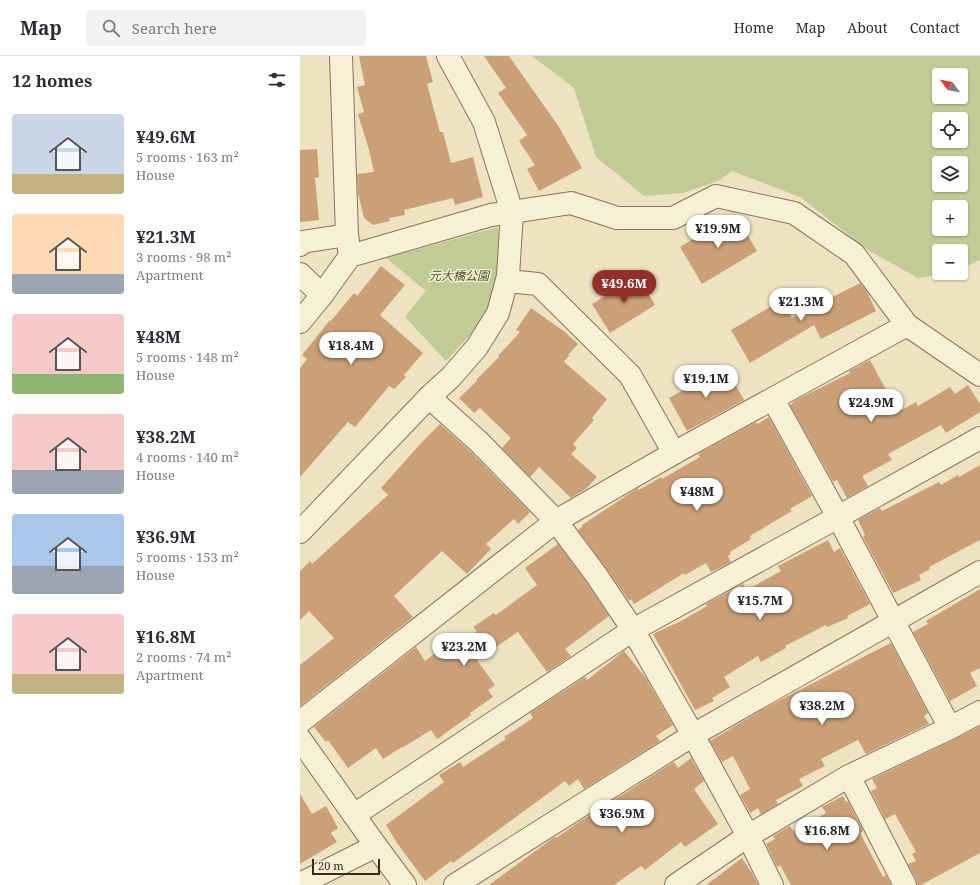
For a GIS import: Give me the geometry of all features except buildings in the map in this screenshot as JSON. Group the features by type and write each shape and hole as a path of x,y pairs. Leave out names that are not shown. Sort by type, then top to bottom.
{"street":[{"path":"300,322 322,295 348,245 340,56"},
{"path":"300,532 429,397 451,377 477,347 498,313 508,276 512,212 484,122 448,56"},
{"path":"300,245 302,242 348,245 491,214 571,203 617,218 673,218 716,196 794,213 854,254 907,325 980,375"},
{"path":"300,274 322,295"},
{"path":"507,281 538,284 630,375 674,453"},
{"path":"300,722 556,521 674,453 907,325"},
{"path":"429,397 479,442 556,521 597,576 633,630 693,735 748,836 772,885"},
{"path":"773,399 838,517 950,728"},
{"path":"354,815 633,630 980,438"},
{"path":"455,885 693,735 980,572"},
{"path":"676,885 748,836 849,776 950,728 980,712"},
{"path":"300,740 405,885"},
{"path":"849,776 905,885"},
{"path":"300,884 376,846"}],"green space":[{"path":"532,56 980,56 980,260 968,266 968,244 932,244 932,276 918,278 868,250 800,197 732,171 718,181 683,193 644,196 596,157 574,88"},
{"name":"元大橋公園","path":"498,227 499,254 495,283 489,307 471,334 446,361 405,317 426,291 386,258"}]}
